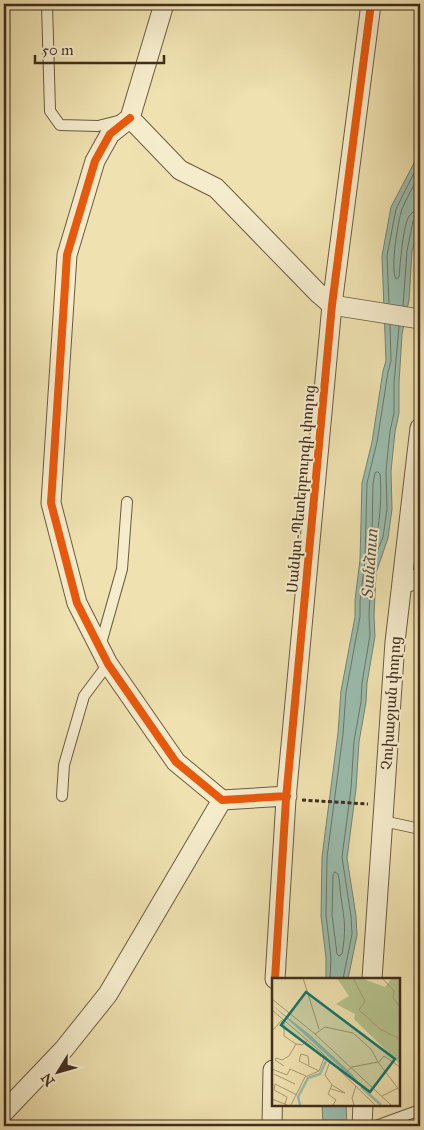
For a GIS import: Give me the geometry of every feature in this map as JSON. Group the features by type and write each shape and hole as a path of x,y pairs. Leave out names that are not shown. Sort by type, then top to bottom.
{"street":[{"path":"164,4 130,118 110,134 95,161 67,255 51,503 77,603 104,656 176,762 222,800 287,796"},
{"name":"Սանկտ-Պետերբուրգի փողոց","path":"275,978 287,796 332,305 371,4"},
{"path":"130,118 180,170 216,188 332,305 420,319"},
{"name":"Չուխաջյան փողոց","path":"372,978 395,642 402,584 415,513 420,428"},
{"path":"402,584 420,578"},
{"path":"4,1112 64,1050 108,994 222,800"},
{"path":"272,1105 272,1126"},
{"path":"362,1126 363,1105"}],"lane":[{"path":"47,4 50,111 60,125 98,126 130,118"},
{"path":"62,796 64,765 84,696 104,656 122,569 127,502"},
{"path":"382,821 420,829"},
{"path":"376,1126 420,1110"}],"path":[{"path":"320,801 358,803"}],"water":[{"name":"Տանձուտ","path":"420,137 419,213 412,251 409,300 402,334 399,413 391,471 392,509 388,538 376,573 375,636 359,742 356,789 347,858 357,935 348,978 326,978 326,958 321,916 322,857 338,733 341,691 355,617 360,560 362,483 372,442 386,361 382,256 391,207 414,163"},
{"path":"322,1105 346,1105 347,1126 323,1126"}],"cycle path":[{"path":"275,978 286,799 332,305 371,4"},
{"path":"130,118 110,134 95,161 67,255 51,503 77,603 108,664 176,762 222,800 287,796"}]}
